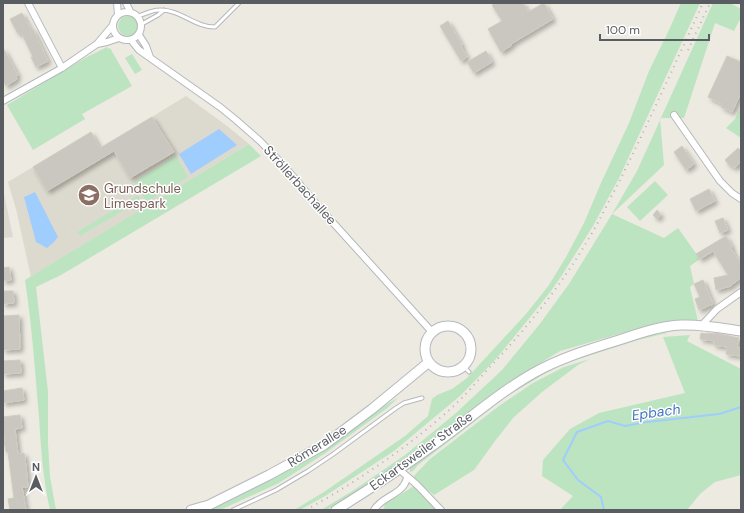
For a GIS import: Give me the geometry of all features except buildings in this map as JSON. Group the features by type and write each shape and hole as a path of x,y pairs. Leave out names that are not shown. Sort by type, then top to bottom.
{"street":[{"path":"28,3 62,68"},
{"path":"117,3 118,15"},
{"path":"113,25 116,34 123,40 131,40 139,35 142,29 141,20 130,11 126,3"},
{"path":"4,99 62,68 97,44 113,25 114,20 118,15 130,11"},
{"name":"Ströllerbachallee","path":"139,35 146,46 150,57"},
{"path":"97,44 119,38"},
{"name":"Ströllerbachallee","path":"131,40 139,50 236,120 260,141 432,332"},
{"path":"674,115 720,181 732,193 741,199"},
{"path":"702,325 717,309 741,292"},
{"name":"Eckartsweiler Straße","path":"336,510 378,484 432,446 487,403 542,368 592,348 661,327 702,325 741,331"},
{"path":"450,326 464,332 468,338 470,346 466,369 449,372 441,371 429,362 425,349 426,342 432,332 442,327 450,326"},
{"name":"Römerallee","path":"191,510 209,505 324,445 372,409 429,362"},
{"path":"399,469 441,510"},
{"path":"374,510 382,501 401,489 406,483 407,478"}],"lane":[{"path":"138,16 157,10 164,10 174,12 202,26 215,27 239,3"},
{"path":"142,24 164,10"},
{"path":"233,510 276,490 308,471 354,440 404,403 422,398"}],"shaded area":[{"name":"Grundschule Limespark","path":"186,96 249,144 31,277 16,209 8,182 91,132 101,148"},
{"path":"3,189 13,237 3,238"}],"green space":[{"path":"681,3 700,3 619,178 593,226 551,291 495,360 461,395 394,451 325,496 300,510 294,510 324,492 405,436 428,416 432,399 437,395 452,389 467,378 526,314 549,285 584,223 629,123 649,71"},
{"path":"713,3 730,3 741,9 741,21 739,21 734,31 715,23 684,118 661,118"},
{"path":"128,16 135,19 138,26 135,33 128,36 121,33 118,26 121,19"},
{"path":"107,47 108,49 110,48 132,86 82,114 85,119 33,150 7,105 85,58"},
{"path":"132,54 142,70 135,74 125,58"},
{"path":"741,107 741,138 726,128 735,119"},
{"path":"660,120 664,165 612,214 637,171"},
{"path":"249,144 261,156 61,275 36,287 48,392 48,444 50,477 56,510 50,510 43,464 30,314 25,280"},
{"path":"176,156 188,177 147,202 134,182"},
{"path":"655,181 668,195 640,221 627,207"},
{"path":"138,195 141,200 80,236 77,232"},
{"path":"612,214 664,238 678,228 700,259 690,266 694,284 690,287 698,321 657,323 560,351 516,378 411,458 327,510 321,510 354,490 405,455 456,413 502,370 539,325 569,284"},
{"path":"664,330 667,333 638,340 563,364 544,374 506,397 410,472 410,468 414,462 495,400 560,363"},
{"path":"690,335 687,341 741,369 741,475 715,482 700,494 687,510 560,510 573,496 542,476 543,460 570,429 599,413 685,393 663,337"},
{"path":"590,359 578,365 542,392 514,417 474,470 434,495 412,478 430,459 499,406 533,383 564,367"},
{"path":"399,397 386,409 327,452 279,483 220,510 214,510 212,506"},
{"path":"416,485 441,510 383,510 385,504"}],"water":[{"path":"219,129 237,145 191,174 179,154"},
{"path":"35,192 58,237 47,248 36,242 24,197"}],"waterway":[{"name":"Epbach","path":"604,510 601,497 578,480 563,460 577,432 608,421 625,426 719,414 741,407"}],"railway":[{"path":"306,510 379,465 431,426 458,402 533,318 574,263 602,215 661,95 703,3"},
{"path":"688,50 710,3"}],"place":[{"name":"Grundschule Limespark","path":"89,195"}]}
